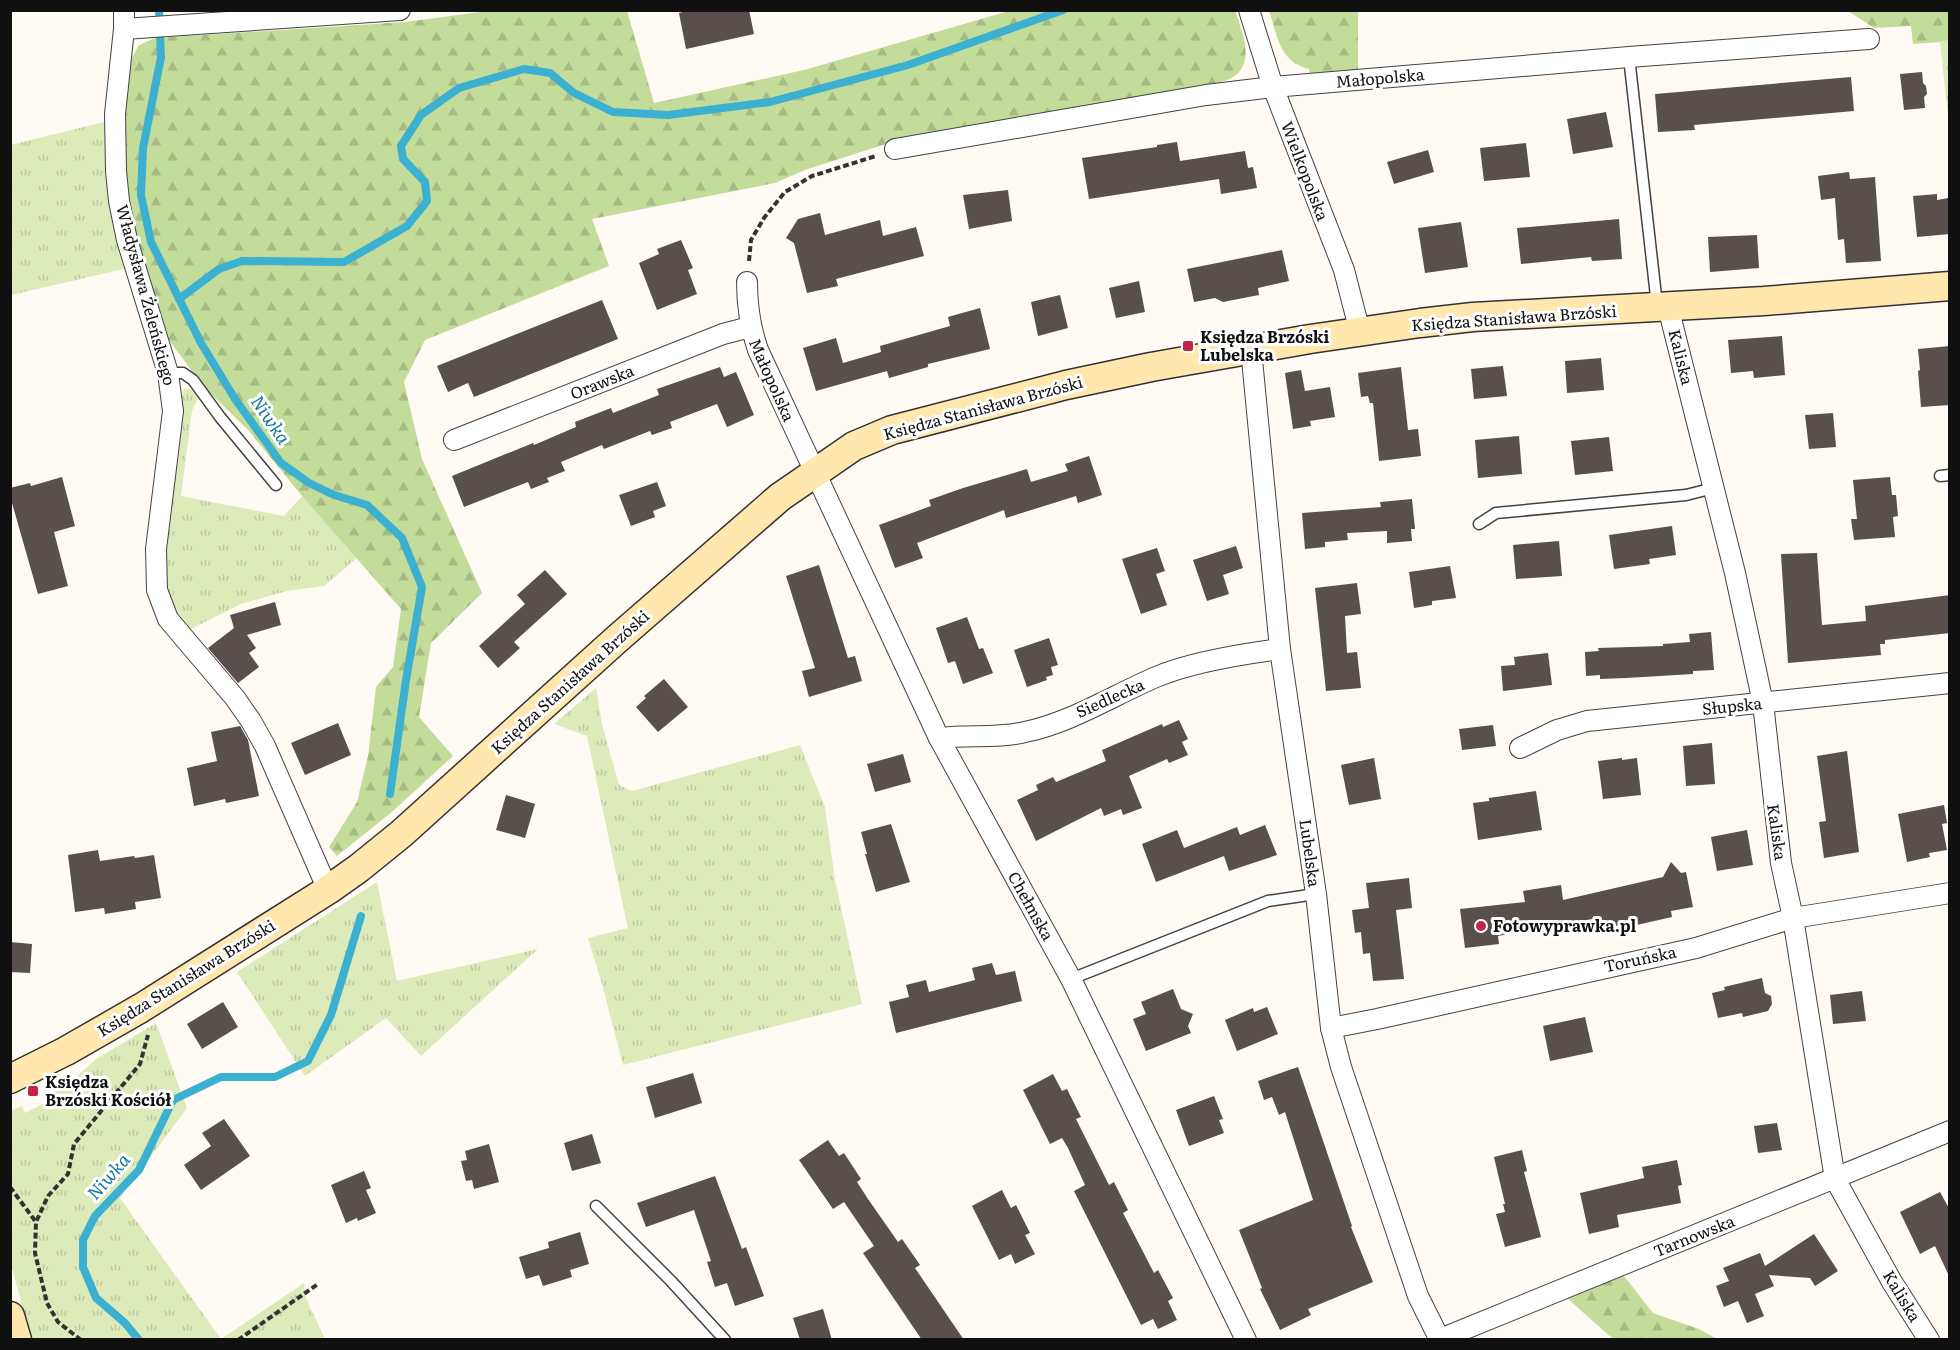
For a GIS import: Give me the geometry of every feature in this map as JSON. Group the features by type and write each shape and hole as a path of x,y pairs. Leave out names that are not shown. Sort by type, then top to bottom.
{"street":[{"path":"124,20 148,27 400,10"},
{"name":"Wielkopolska","path":"1249,10 1273,87 1344,270 1360,332"},
{"name":"Władysława Żeleńskiego","path":"124,20 115,114 119,201 127,240 172,391 173,422 160,514 155,574 157,590 161,606 177,631 235,698 265,746 328,890"},
{"name":"Małopolska","path":"895,149 1206,95 1273,87 1869,39"},
{"name":"Małopolska","path":"747,282 750,327 758,350 815,473"},
{"name":"Księdza Stanisława Brzóski","path":"10,1079 66,1051 131,1013 328,890 401,834 617,639 780,498 854,446 892,430 1066,385 1251,349 1360,332 1473,317 1663,308 1950,286"},
{"name":"Kaliska","path":"1663,308 1714,488 1763,703 1781,863 1793,918 1835,1179 1892,1282 1929,1340"},
{"name":"Orawska","path":"454,440 723,334 750,327"},
{"name":"Lubelska","path":"1251,349 1280,649 1316,894 1331,1028 1341,1067 1414,1286 1439,1339"},
{"name":"Chełmska","path":"815,473 939,738 1071,979 1246,1340"},
{"name":"Siedlecka","path":"939,738 956,735 1002,736 1026,732 1054,723 1177,669 1280,649"},
{"name":"Słupska","path":"1520,748 1557,730 1587,721 1950,683"},
{"name":"Toruńska","path":"1331,1028 1696,948 1793,918 1950,893"},
{"name":"Tarnowska","path":"1439,1339 1950,1131"},
{"path":"10,1316 17,1340"}],"lane":[{"path":"1629,57 1663,308"},
{"path":"168,373 183,373 193,380 219,417 276,485"},
{"path":"1479,524 1496,513 1686,495 1714,488"},
{"path":"1071,979 1268,901 1316,894"},
{"path":"596,1206 671,1281 725,1340"}],"path":[{"path":"747,282 751,240 764,218 785,192 812,176 895,149"},
{"path":"81,1340 58,1322 47,1303 35,1253 36,1222 48,1196 68,1174 74,1144 140,1064 150,1026"},
{"path":"10,1187 36,1222"},
{"path":"238,1340 318,1284"}],"green space":[{"path":"1235,10 1245,44 1245,61 1236,75 1227,80 1209,86 892,142 805,170 775,183 592,219 609,266 425,340 404,382 422,459 482,593 431,643 419,717 453,756 393,811 337,856 329,847 357,802 368,756 376,687 393,667 401,609 302,496 249,431 203,386 163,332 127,219 121,113 132,58 139,45 155,38 405,22 488,11 627,11 654,103 804,70 1009,11"},
{"path":"1269,11 1358,11 1358,72 1310,76 1309,69 1292,61 1281,47"},
{"path":"1848,11 1949,11 1949,40 1913,44 1911,26 1874,28"},
{"path":"1949,40 1949,126 1940,42"},
{"path":"108,121 128,268 11,295 10,145"},
{"path":"190,388 198,398 192,411 181,496 284,516 302,496 357,558 324,586 287,591 241,604 187,631 177,619 162,578 183,390"},
{"path":"596,688 602,724 619,785 632,791 800,745 825,807 835,880 862,1004 623,1065 588,938 628,928 587,736 554,724"},
{"path":"377,882 397,981 538,949 421,1056 386,1018 305,1076 237,972"},
{"path":"156,1023 187,1108 120,1198 221,1339 31,1339 11,1264 10,1111 22,1106 25,1113 45,1103 42,1095 74,1079 96,1059"},
{"path":"1624,1276 1653,1313 1699,1329 1717,1339 1613,1339 1567,1298"},
{"path":"304,1283 306,1298 325,1339 221,1339"}],"building":[{"path":"690,10 749,10 754,34 686,49 679,13"},
{"path":"1922,72 1927,94 1924,97 1925,108 1904,110 1900,74"},
{"path":"1851,77 1854,111 1694,125 1695,130 1658,132 1655,94"},
{"path":"1606,112 1613,147 1573,154 1567,119"},
{"path":"1177,142 1180,161 1245,151 1248,168 1253,167 1257,188 1221,194 1219,179 1089,199 1082,158"},
{"path":"1526,143 1530,177 1484,181 1480,148"},
{"path":"1428,150 1434,172 1394,184 1387,162"},
{"path":"1849,172 1850,179 1875,177 1881,261 1846,263 1844,239 1838,240 1835,198 1821,200 1818,176"},
{"path":"1008,190 1012,221 969,229 963,195"},
{"path":"1937,194 1937,200 1948,198 1950,234 1917,237 1913,196"},
{"path":"820,213 825,235 880,220 883,236 916,227 924,256 836,279 838,286 807,293 794,243 786,238 798,219"},
{"path":"1619,219 1622,259 1592,261 1591,257 1521,264 1517,228"},
{"path":"1461,222 1468,267 1425,273 1418,228"},
{"path":"1757,235 1759,268 1710,272 1708,237"},
{"path":"681,240 693,268 688,270 697,294 657,310 639,263 659,254 657,249"},
{"path":"1282,250 1289,281 1258,288 1259,295 1223,302 1215,298 1194,302 1187,269"},
{"path":"1139,281 1145,312 1116,318 1109,288"},
{"path":"1060,295 1068,328 1038,336 1031,302"},
{"path":"602,300 618,339 474,397 468,383 448,392 437,366"},
{"path":"980,308 990,349 928,364 928,367 889,378 887,371 816,391 803,348 836,338 843,363 881,352 880,346 950,326 948,317"},
{"path":"1782,336 1785,375 1754,378 1753,371 1731,373 1728,340"},
{"path":"1950,346 1950,405 1921,407 1918,349"},
{"path":"1601,358 1604,390 1567,393 1565,361"},
{"path":"1503,366 1507,396 1474,399 1471,369"},
{"path":"720,367 724,377 736,372 754,415 727,427 717,404 670,422 672,428 652,435 650,431 604,449 602,445 561,462 565,471 547,478 549,482 531,489 528,482 464,507 452,476 576,427 575,422 611,408 613,413 659,395 657,389"},
{"path":"1401,367 1408,430 1418,429 1421,456 1379,461 1373,403 1370,403 1368,396 1361,397 1358,373"},
{"path":"1301,370 1305,391 1330,387 1335,417 1310,421 1311,426 1293,429 1285,373"},
{"path":"1833,413 1836,447 1809,449 1805,415"},
{"path":"1519,436 1522,474 1478,478 1475,440"},
{"path":"1609,437 1613,471 1575,475 1571,441"},
{"path":"1089,456 1102,495 1078,503 1076,496 1006,518 1004,510 917,543 923,558 895,568 879,525 931,506 929,500 963,488 1027,469 1031,482 1068,471 1065,464"},
{"path":"62,477 75,526 54,532 68,586 38,594 10,496 10,488 30,483 31,486"},
{"path":"1890,477 1892,495 1896,495 1898,516 1893,517 1895,537 1854,540 1851,519 1857,519 1853,480"},
{"path":"657,482 666,506 653,511 655,517 631,526 619,495"},
{"path":"1412,499 1415,529 1411,529 1412,541 1387,543 1387,531 1347,533 1348,540 1325,542 1325,547 1305,549 1302,513 1381,507 1380,502"},
{"path":"1672,526 1676,555 1649,559 1650,564 1614,569 1609,535"},
{"path":"1559,541 1562,576 1516,579 1513,545"},
{"path":"1236,546 1243,568 1223,575 1229,594 1207,601 1193,560"},
{"path":"1157,548 1165,571 1156,574 1167,605 1141,614 1122,559"},
{"path":"1817,553 1822,625 1866,621 1865,606 1950,595 1950,633 1885,640 1885,644 1880,644 1881,655 1788,663 1781,554"},
{"path":"819,565 848,658 855,656 862,681 809,697 802,671 815,668 786,576"},
{"path":"1450,566 1456,598 1432,601 1432,605 1414,608 1409,572"},
{"path":"545,570 567,594 514,642 520,648 498,668 479,646 525,604 517,595"},
{"path":"1357,583 1361,614 1345,616 1347,653 1357,652 1361,688 1326,691 1315,588"},
{"path":"275,602 281,625 247,635 256,648 249,653 259,667 238,683 208,648 234,628 230,615"},
{"path":"967,617 979,649 983,648 993,673 963,684 955,661 948,663 936,628"},
{"path":"1711,632 1714,670 1693,671 1693,674 1626,678 1600,679 1600,675 1586,676 1585,652 1599,651 1598,648 1663,646 1663,644 1690,642 1689,634"},
{"path":"1049,638 1058,665 1051,667 1053,675 1046,677 1047,680 1027,687 1014,650"},
{"path":"1548,653 1552,685 1503,691 1501,666 1515,665 1514,657"},
{"path":"664,679 688,707 658,732 636,707 646,698 644,696"},
{"path":"1179,720 1188,739 1182,742 1188,755 1169,763 1167,759 1129,776 1142,808 1123,815 1121,809 1104,816 1101,808 1036,841 1017,800 1038,790 1036,785 1053,777 1056,782 1106,761 1102,750 1162,724 1163,727"},
{"path":"338,723 351,755 305,775 291,743"},
{"path":"1493,725 1496,746 1462,750 1459,729"},
{"path":"240,726 248,740 259,796 226,803 225,799 194,806 187,768 217,761 211,732"},
{"path":"1712,743 1715,784 1686,786 1683,746"},
{"path":"1847,751 1859,852 1824,858 1819,822 1826,821 1817,756"},
{"path":"903,754 911,782 875,792 867,764"},
{"path":"1374,758 1381,799 1349,805 1341,765"},
{"path":"1622,758 1622,760 1637,758 1641,795 1603,799 1598,761"},
{"path":"1536,791 1542,830 1478,840 1473,803 1489,801 1489,798"},
{"path":"506,795 535,804 525,838 496,830"},
{"path":"1944,805 1947,823 1942,824 1947,850 1929,853 1930,857 1907,862 1898,814"},
{"path":"891,824 910,882 876,892 861,832"},
{"path":"1265,825 1277,855 1229,871 1224,856 1156,882 1142,844 1177,830 1184,848 1237,827 1240,835"},
{"path":"1747,830 1753,865 1717,871 1711,837"},
{"path":"98,850 100,861 154,855 161,898 135,902 136,909 105,914 104,908 75,912 68,855"},
{"path":"1671,862 1681,873 1686,872 1693,907 1671,911 1672,917 1601,933 1598,918 1498,936 1499,944 1465,948 1460,909 1525,902 1523,891 1561,885 1563,900 1663,877"},
{"path":"1409,878 1412,908 1396,910 1404,979 1373,981 1370,953 1363,954 1361,932 1355,933 1352,910 1369,908 1366,883"},
{"path":"10,942 32,944 30,973 10,972"},
{"path":"992,963 996,975 1015,971 1022,1001 896,1033 889,1002 909,997 906,985 926,980 929,992 975,980 972,968"},
{"path":"1762,978 1765,993 1771,996 1772,1004 1768,1011 1743,1017 1742,1013 1718,1018 1712,993 1725,990 1724,987"},
{"path":"1173,989 1181,1009 1193,1014 1188,1026 1191,1033 1146,1051 1133,1019 1146,1014 1141,1002"},
{"path":"1862,991 1866,1021 1833,1024 1830,995"},
{"path":"223,1002 238,1027 202,1049 187,1024"},
{"path":"1267,1007 1278,1034 1237,1051 1225,1020 1253,1008 1254,1012"},
{"path":"1585,1017 1593,1052 1550,1061 1543,1026"},
{"path":"1298,1067 1351,1227 1373,1282 1308,1309 1311,1315 1280,1330 1260,1289 1262,1288 1239,1230 1313,1200 1285,1112 1279,1115 1272,1097 1264,1100 1258,1081"},
{"path":"693,1073 702,1103 655,1118 646,1087"},
{"path":"1053,1074 1062,1091 1067,1089 1081,1117 1076,1119 1109,1185 1114,1182 1128,1210 1123,1213 1154,1273 1158,1270 1173,1298 1168,1301 1177,1320 1158,1329 1153,1319 1141,1325 1074,1191 1085,1185 1068,1148 1062,1138 1050,1144 1023,1090"},
{"path":"1214,1096 1223,1119 1219,1120 1224,1133 1189,1146 1176,1110"},
{"path":"224,1119 250,1156 201,1190 184,1165 211,1146 202,1133"},
{"path":"1777,1123 1782,1150 1758,1153 1754,1126"},
{"path":"592,1134 601,1163 572,1171 564,1143"},
{"path":"828,1140 839,1156 844,1153 861,1179 857,1182 898,1242 902,1239 920,1265 915,1268 964,1340 922,1340 863,1253 874,1246 844,1202 833,1209 799,1160"},
{"path":"489,1144 499,1182 474,1189 472,1180 466,1181 461,1161 467,1160 465,1151"},
{"path":"1522,1150 1527,1171 1524,1172 1541,1237 1505,1247 1496,1214 1505,1212 1503,1204 1505,1204 1494,1157"},
{"path":"1677,1160 1682,1185 1678,1186 1681,1203 1617,1215 1619,1227 1589,1234 1580,1193 1644,1178 1642,1167"},
{"path":"364,1171 371,1188 366,1190 376,1213 358,1221 357,1218 346,1223 331,1185"},
{"path":"715,1176 742,1249 746,1247 764,1296 735,1306 727,1283 715,1287 707,1262 711,1261 694,1210 646,1227 637,1203"},
{"path":"1002,1190 1011,1208 1016,1205 1030,1233 1025,1235 1035,1254 1015,1264 1011,1254 999,1260 972,1206"},
{"path":"1940,1192 1950,1210 1950,1278 1935,1246 1920,1254 1900,1212"},
{"path":"580,1232 589,1264 570,1270 572,1277 543,1286 539,1275 526,1279 519,1257 549,1248 548,1242"},
{"path":"1814,1234 1838,1271 1815,1286 1810,1278 1769,1275 1774,1286 1755,1294 1764,1316 1747,1323 1738,1301 1724,1307 1716,1286 1729,1281 1723,1268 1760,1253 1765,1266"},
{"path":"823,1309 832,1340 800,1340 793,1318"}],"waterway":[{"name":"Niwka","path":"159,10 161,57 143,148 141,195 151,242 201,343 235,399 281,463 309,483 334,495 367,505 402,538 422,587 390,794"},
{"path":"179,299 219,269 242,261 344,262 407,226 427,201 425,182 403,159 401,146 421,115 459,88 524,69 550,73 574,93 613,112 668,115 770,102 908,65 1063,10"},
{"name":"Niwka","path":"139,1340 125,1323 96,1298 83,1267 83,1240 95,1216 139,1170 173,1100 221,1077 275,1077 308,1061 331,1015 361,916"}],"place":[{"name":"Księdza Brzóski Lubelska","path":"1188,346"},
{"name":"Fotowyprawka.pl","path":"1481,926"},
{"name":"Księdza Brzóski Kościół","path":"33,1091"}]}
